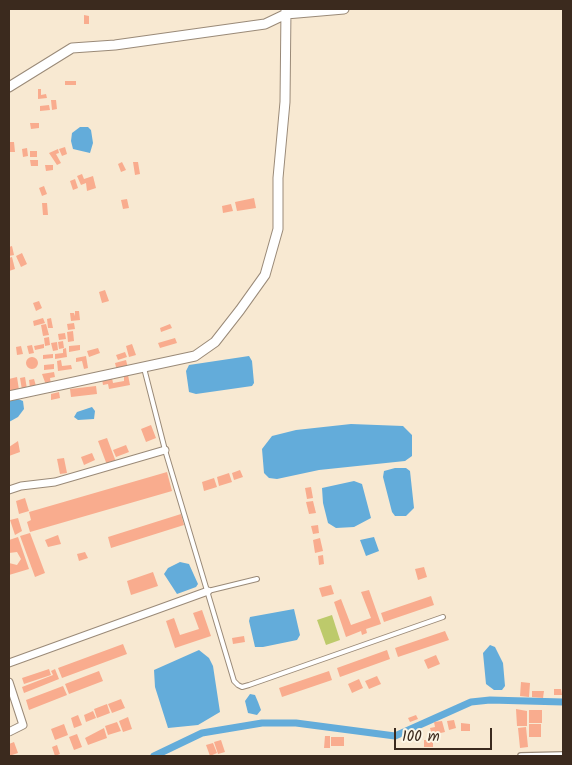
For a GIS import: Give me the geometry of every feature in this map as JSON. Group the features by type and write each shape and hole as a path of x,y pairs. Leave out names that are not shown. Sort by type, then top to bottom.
{"street":[{"path":"9,87 72,48 115,45 265,24 286,11 344,9"},
{"path":"9,396 195,356 215,342 266,274 278,229 278,178 285,102 286,11"},
{"path":"9,490 55,482 165,450"},
{"path":"9,663 208,591"},
{"path":"9,682 23,725 9,732"},
{"path":"521,756 563,754"}],"lane":[{"path":"144,366 165,450 234,681 242,687 443,617"},
{"path":"208,591 257,579"}],"green space":[{"path":"332,615 340,640 326,645 317,620"}],"water":[{"path":"80,127 88,127 91,130 93,143 90,153 73,149 72,133"},
{"path":"249,356 252,361 254,383 252,386 196,394 189,392 186,371 189,365"},
{"path":"18,399 23,401 24,409 18,417 9,422 9,400"},
{"path":"92,407 95,411 94,419 78,420 74,417 77,412"},
{"path":"351,424 403,426 412,435 412,456 405,461 319,470 277,479 269,478 264,473 262,449 272,436 296,430"},
{"path":"406,468 410,471 414,508 406,516 395,516 392,512 383,477 384,471"},
{"path":"354,481 362,484 371,518 354,527 336,528 328,523 323,503 322,488"},
{"path":"374,537 379,551 366,556 360,540"},
{"path":"180,562 189,564 198,584 196,587 177,594 164,574 168,568"},
{"path":"294,609 300,635 297,640 255,647 249,621 250,617"},
{"path":"490,645 495,647 503,663 505,686 502,690 494,690 486,684 483,653"},
{"path":"199,650 209,658 213,666 220,712 198,725 168,728 155,687 154,670"},
{"path":"250,694 255,695 261,710 257,715 248,713 245,701"}],"building":[{"path":"84,15 89,16 89,24 84,24"},
{"path":"65,81 76,81 76,85 65,85"},
{"path":"38,89 41,89 41,95 46,94 47,98 38,99"},
{"path":"51,100 56,100 57,109 52,110"},
{"path":"49,105 50,110 40,111 40,106"},
{"path":"30,123 39,123 39,128 31,129"},
{"path":"9,142 14,142 15,152 9,152"},
{"path":"65,147 67,154 62,156 59,149"},
{"path":"27,148 28,156 23,157 22,149"},
{"path":"58,149 59,153 56,154 61,163 57,165 49,153"},
{"path":"30,151 37,151 37,157 30,157"},
{"path":"30,160 38,160 38,166 31,166"},
{"path":"122,162 126,170 121,172 118,164"},
{"path":"133,162 138,162 140,174 135,175"},
{"path":"45,165 53,165 53,170 46,171"},
{"path":"82,174 84,179 93,176 96,188 87,191 86,183 81,185 77,176"},
{"path":"75,179 78,188 73,190 70,181"},
{"path":"44,186 47,194 42,196 39,188"},
{"path":"254,198 256,208 237,211 235,202"},
{"path":"127,199 129,208 123,209 121,200"},
{"path":"42,203 47,203 48,215 43,215"},
{"path":"231,204 233,211 223,213 222,206"},
{"path":"12,246 14,255 9,256 9,247"},
{"path":"22,253 27,264 21,267 16,256"},
{"path":"12,257 15,269 9,271 9,258"},
{"path":"105,290 109,301 102,303 99,292"},
{"path":"39,301 42,308 36,311 33,303"},
{"path":"75,311 79,311 80,320 71,321 70,313 74,313 75,316"},
{"path":"43,318 45,323 34,326 33,321"},
{"path":"51,318 53,328 48,328 47,319"},
{"path":"74,323 75,329 68,330 67,324"},
{"path":"46,324 49,335 43,336 41,325"},
{"path":"170,324 172,328 161,332 160,328"},
{"path":"73,331 74,341 68,342 67,332"},
{"path":"65,333 66,339 59,340 58,334"},
{"path":"49,337 50,345 45,346 44,338"},
{"path":"175,338 177,343 160,348 158,343"},
{"path":"63,341 64,348 59,349 58,342"},
{"path":"57,342 58,350 53,351 51,343"},
{"path":"44,344 44,348 35,350 34,346"},
{"path":"132,344 136,355 129,357 126,346"},
{"path":"32,345 34,353 29,354 27,346"},
{"path":"80,345 80,350 69,352 69,346"},
{"path":"21,346 23,354 17,355 16,347"},
{"path":"66,348 67,357 55,359 55,354 63,353 63,349"},
{"path":"98,348 100,353 89,357 87,351"},
{"path":"125,352 127,357 118,360 116,355"},
{"path":"53,354 53,358 43,359 43,355"},
{"path":"86,356 88,368 84,369 82,361 76,362 76,358"},
{"path":"30,357 34,357 38,363 34,369 30,369 26,365 26,361"},
{"path":"61,360 62,366 71,365 72,369 58,371 57,361"},
{"path":"126,360 128,368 117,371 115,363"},
{"path":"54,364 54,369 44,370 44,365"},
{"path":"54,372 55,377 50,378 51,384 46,385 42,374"},
{"path":"128,375 130,385 109,389 108,384 103,385 102,379 112,378 113,383 124,381 124,376"},
{"path":"17,377 19,390 9,392 9,379"},
{"path":"25,377 27,389 22,390 20,378"},
{"path":"34,379 36,386 30,388 29,380"},
{"path":"96,386 97,394 71,397 70,389"},
{"path":"59,392 60,398 51,400 51,394"},
{"path":"151,425 156,438 146,442 141,429"},
{"path":"107,438 116,462 107,465 98,441"},
{"path":"18,441 20,452 9,456 9,447"},
{"path":"126,445 129,452 116,457 113,450"},
{"path":"92,453 95,460 84,465 81,457"},
{"path":"64,458 67,473 60,474 57,459"},
{"path":"240,470 243,477 234,480 232,473"},
{"path":"167,472 172,491 30,532 27,522 31,520 29,512"},
{"path":"229,473 232,482 219,486 217,477"},
{"path":"214,478 217,487 204,491 202,482"},
{"path":"311,487 313,498 307,499 305,488"},
{"path":"25,498 29,511 19,514 16,501"},
{"path":"313,501 316,513 309,514 306,502"},
{"path":"181,514 184,525 111,548 108,537"},
{"path":"18,518 22,531 15,535 10,520"},
{"path":"318,525 319,533 313,534 311,526"},
{"path":"30,533 45,573 35,577 20,536"},
{"path":"58,535 61,544 48,547 45,540"},
{"path":"18,537 29,569 9,575 9,563 17,565 21,559 17,552 9,553 9,540"},
{"path":"320,538 323,551 315,553 313,540"},
{"path":"85,552 88,558 79,561 77,554"},
{"path":"323,555 324,564 319,565 318,556"},
{"path":"424,567 427,577 418,580 415,569"},
{"path":"153,572 158,586 131,595 127,581"},
{"path":"331,585 334,594 322,597 319,588"},
{"path":"369,590 381,624 366,629 367,633 362,635 361,631 346,637 334,602 341,599 351,625 371,618 361,592"},
{"path":"431,596 434,605 384,622 381,613"},
{"path":"202,610 211,636 175,648 166,621 174,618 180,635 199,629 193,613"},
{"path":"445,631 449,640 398,657 395,648"},
{"path":"244,636 245,642 233,644 232,638"},
{"path":"123,644 127,654 62,678 58,668"},
{"path":"387,650 390,659 340,677 337,668"},
{"path":"436,655 440,664 428,669 424,660"},
{"path":"49,669 51,675 24,684 22,678"},
{"path":"55,669 59,679 24,693 22,687 53,675 51,671"},
{"path":"99,671 103,681 69,694 65,684"},
{"path":"329,671 332,680 282,697 279,688"},
{"path":"377,676 381,684 369,689 365,681"},
{"path":"359,679 363,688 352,693 348,684"},
{"path":"521,682 530,683 529,697 520,696"},
{"path":"63,686 67,695 29,710 26,700"},
{"path":"554,689 561,689 562,695 554,695"},
{"path":"532,691 544,691 543,698 532,697"},
{"path":"121,699 125,708 112,713 108,704"},
{"path":"107,704 110,713 97,718 94,709"},
{"path":"516,709 527,711 527,726 517,726"},
{"path":"529,710 542,710 542,723 529,723"},
{"path":"93,711 96,718 86,722 84,715"},
{"path":"78,715 82,725 74,728 71,718"},
{"path":"416,715 418,719 410,722 408,718"},
{"path":"128,717 132,729 123,732 119,721"},
{"path":"454,720 456,728 449,730 447,721"},
{"path":"442,721 445,732 432,735 430,728 435,727 434,722"},
{"path":"117,722 121,731 108,735 105,726"},
{"path":"461,723 470,724 470,731 461,731"},
{"path":"64,724 68,735 55,740 51,729"},
{"path":"529,724 541,724 541,737 529,737"},
{"path":"526,727 528,747 520,748 518,728"},
{"path":"104,728 107,738 88,745 85,738"},
{"path":"77,734 82,747 74,750 69,737"},
{"path":"325,736 330,736 330,748 324,748"},
{"path":"331,737 344,737 344,746 331,746"},
{"path":"221,740 225,752 218,754 214,742"},
{"path":"424,740 433,740 433,747 424,747"},
{"path":"14,742 18,753 9,756 9,744"},
{"path":"213,743 217,753 210,756 206,745"},
{"path":"57,745 60,754 55,756 52,747"}],"waterway":[{"path":"154,756 202,733 262,723 296,723 395,736 471,702 490,700 563,702"}]}
